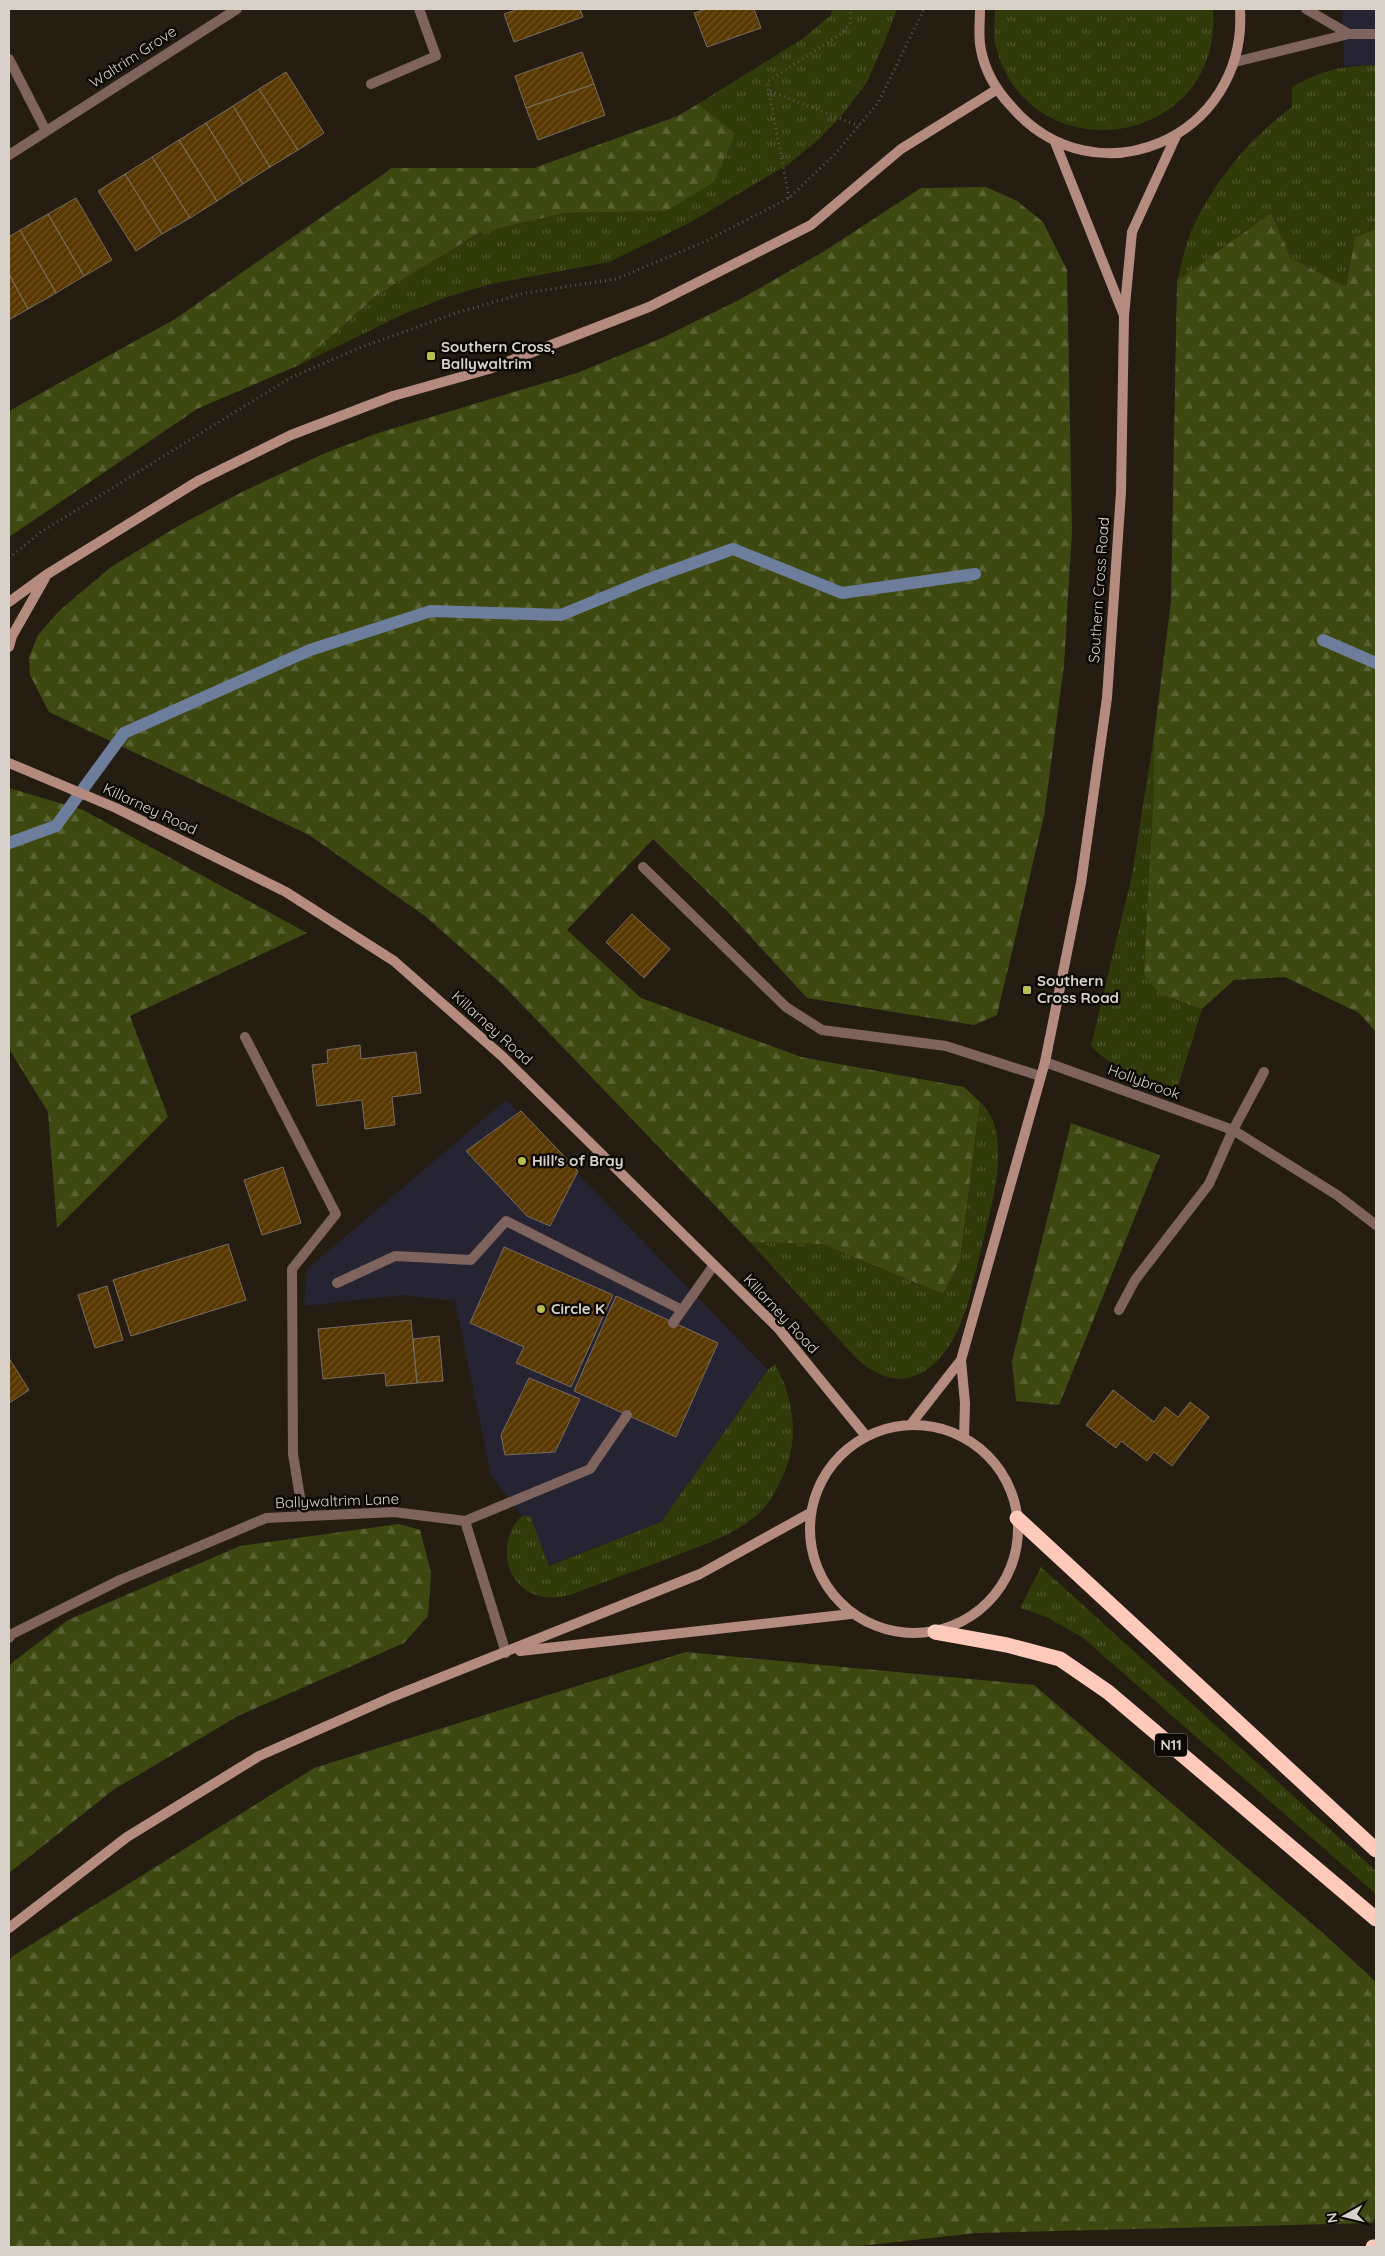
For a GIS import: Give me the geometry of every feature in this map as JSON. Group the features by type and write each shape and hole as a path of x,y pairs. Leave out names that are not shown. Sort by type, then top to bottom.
{"highway":[{"path":"1018,1518 1376,1850"},
{"name":"N11","path":"935,1632 1008,1645 1060,1659 1108,1692 1376,1918"}],"main road":[{"name":"Southern Cross Road","path":"980,9 981,50 996,90 1022,120 1055,142 1096,153 1137,151 1176,136 1202,116 1222,92 1235,62 1242,29 1240,9"},
{"path":"9,602 46,575 198,481 291,435 393,396 488,369 649,307 811,225 901,148 996,90"},
{"name":"Southern Cross Road","path":"961,1360 1045,1062 1081,883 1107,698 1121,492 1124,316 1132,232 1176,136"},
{"name":"Southern Cross Road","path":"1055,142 1124,316"},
{"path":"9,647 12,636 46,575"},
{"name":"Killarney Road","path":"9,762 116,808 286,892 394,961 503,1056 778,1328 866,1436"},
{"path":"911,1424 961,1360"},
{"path":"961,1360 965,1404 964,1438"},
{"path":"911,1424 938,1428 964,1438 985,1453 1002,1473 1012,1495 1018,1518 1018,1542 1011,1566 993,1598 967,1620 935,1632 912,1634 890,1632 851,1614 827,1588 813,1556 809,1535 810,1513 818,1486 834,1461 849,1447 866,1436 885,1428 911,1424"},
{"path":"9,1928 127,1837 259,1756 392,1697 700,1574 810,1513"},
{"path":"506,1653 851,1614"}],"street":[{"name":"Waltrim Grove","path":"9,155 237,9"},
{"path":"371,84 436,56 419,9"},
{"path":"1306,9 1349,34"},
{"path":"1235,62 1349,34 1376,34"},
{"path":"9,59 46,131"},
{"path":"643,867 786,1007 822,1030 946,1046 1040,1076"},
{"path":"245,1037 336,1214 292,1269 293,1454 303,1516"},
{"name":"Hollybrook","path":"1045,1062 1233,1130 1337,1195 1376,1225"},
{"path":"1119,1310 1135,1280 1208,1184 1233,1130 1264,1072"},
{"path":"337,1283 396,1256 471,1260 506,1221 682,1310"},
{"path":"673,1323 714,1265"},
{"path":"506,1653 465,1521 590,1469 627,1415"},
{"name":"Ballywaltrim Lane","path":"9,1638 12,1634 120,1580 266,1518 394,1512 465,1521"}],"path":[{"path":"788,198 768,82 842,33 850,24 851,9"},
{"path":"9,558 42,532 290,378 359,348 456,313 525,293 616,280 704,242 788,198 835,154 878,103 924,9"},
{"path":"770,91 858,126"}],"shaded area":[{"path":"1342,9 1376,9 1376,65 1344,66"},
{"path":"506,1100 768,1370 661,1522 548,1566 531,1518 522,1516 491,1475 455,1301 404,1295 304,1306 307,1269"}],"green space":[{"path":"833,9 897,9 867,82 843,114 819,139 790,163 691,222 609,262 491,284 447,297 406,313 299,365 377,295 479,233 565,213 666,211 735,135 698,104 802,39 830,16"},
{"path":"995,9 1213,9 1208,56 1188,92 1157,117 1120,129 1080,128 1044,114 1014,86 995,43"},
{"path":"1376,65 1376,229 1355,237 1346,287 1291,258 1271,213 1177,281 1192,229 1211,194 1222,177 1261,133 1292,107 1292,87 1332,70 1352,66"},
{"path":"698,104 735,134 714,182 666,211 565,213 479,233 377,295 299,365 197,409 9,537 9,411 175,319 392,168 534,168 678,116"},
{"path":"986,187 1017,201 1043,222 1067,270 1072,530 1064,665 1044,816 997,1015 974,1025 807,998 728,912 653,839 567,930 641,998 801,1057 964,1087 980,1102 960,1260 943,1294 822,1244 750,1242 504,986 425,916 309,835 49,712 30,675 29,657 38,635 59,611 111,567 180,525 244,491 323,454 378,433 577,373 662,338 739,300 823,252 921,188"},
{"path":"1271,213 1291,258 1346,287 1355,237 1376,229 1376,1032 1359,1013 1285,977 1234,980 1202,1009 1160,994 1144,974 1153,810 1154,736 1171,601 1177,281"},
{"path":"1154,736 1153,810 1160,994 1202,1009 1177,1089 1120,1068 1091,1046 1132,875"},
{"path":"9,788 83,810 307,933 130,1016 168,1117 57,1228 48,1112 9,1049"},
{"path":"980,1102 986,1108 995,1126 998,1145 997,1175 972,1287 959,1328 949,1346 938,1360 925,1371 910,1377 894,1378 876,1372 857,1359 750,1242 822,1244 943,1294 960,1260"},
{"path":"1071,1123 1160,1155 1059,1405 1016,1401 1012,1361"},
{"path":"775,1364 782,1378 791,1407 793,1436 791,1451 774,1494 749,1522 716,1540 570,1595 546,1597 531,1593 514,1578 509,1568 507,1546 515,1525 522,1516 531,1518 549,1566 661,1522 768,1370"},
{"path":"399,1524 420,1530 431,1573 428,1616 404,1643 238,1716 113,1790 9,1873 9,1667 13,1662 68,1620 240,1546"},
{"path":"1041,1567 1376,1871 1376,1894 1082,1637 1046,1617 1020,1608"},
{"path":"686,1652 1034,1685 1324,1934 1376,1982 1376,2217 1372,2223 976,2233 851,2247 9,2247 9,1960 13,1956 314,1768"}],"building":[{"path":"519,9 580,9 583,17 514,42 504,14"},
{"path":"707,9 754,9 761,28 707,47 694,13"},
{"path":"582,52 594,84 526,108 515,76"},
{"path":"286,72 324,133 298,150 259,89"},
{"path":"594,84 605,115 538,140 526,108"},
{"path":"259,89 298,150 270,167 233,106"},
{"path":"233,106 270,167 243,184 206,123"},
{"path":"206,123 243,184 217,201 179,140"},
{"path":"179,140 217,201 190,218 152,157"},
{"path":"152,157 190,218 162,234 125,174"},
{"path":"125,174 162,234 136,251 98,191"},
{"path":"76,198 112,260 84,276 48,214"},
{"path":"48,214 84,276 56,293 20,230"},
{"path":"20,230 56,293 28,309 9,274 9,237"},
{"path":"9,274 28,309 9,320"},
{"path":"632,914 670,949 644,978 606,942"},
{"path":"360,1045 361,1059 416,1052 421,1093 392,1097 395,1125 365,1129 362,1100 317,1106 312,1065 328,1063 327,1050"},
{"name":"Hill's of Bray","path":"521,1111 578,1171 550,1226 527,1216 466,1151"},
{"path":"283,1167 301,1223 262,1235 244,1180"},
{"path":"228,1244 246,1300 131,1336 113,1280"},
{"name":"Circle K","path":"504,1247 613,1295 571,1387 516,1363 524,1347 470,1323"},
{"path":"107,1286 123,1340 95,1348 78,1295"},
{"path":"616,1296 718,1343 676,1437 574,1391"},
{"path":"411,1320 417,1383 386,1386 385,1373 323,1379 318,1329"},
{"path":"439,1336 443,1381 417,1383 413,1339"},
{"path":"9,1358 29,1390 9,1403"},
{"path":"529,1378 580,1399 555,1452 505,1455 501,1435"},
{"path":"1113,1390 1154,1422 1165,1407 1178,1417 1190,1402 1209,1417 1172,1466 1154,1452 1147,1461 1121,1441 1116,1448 1086,1425"}],"waterway":[{"path":"9,843 56,826 124,733 310,650 431,611 561,615 646,580 733,549 842,593 975,574"},
{"path":"1323,640 1376,663"}],"place":[{"name":"Southern Cross, Ballywaltrim","path":"431,356"},
{"name":"Southern Cross Road","path":"1027,990"},
{"name":"Hill's of Bray","path":"522,1161"},
{"name":"Circle K","path":"541,1309"}]}
